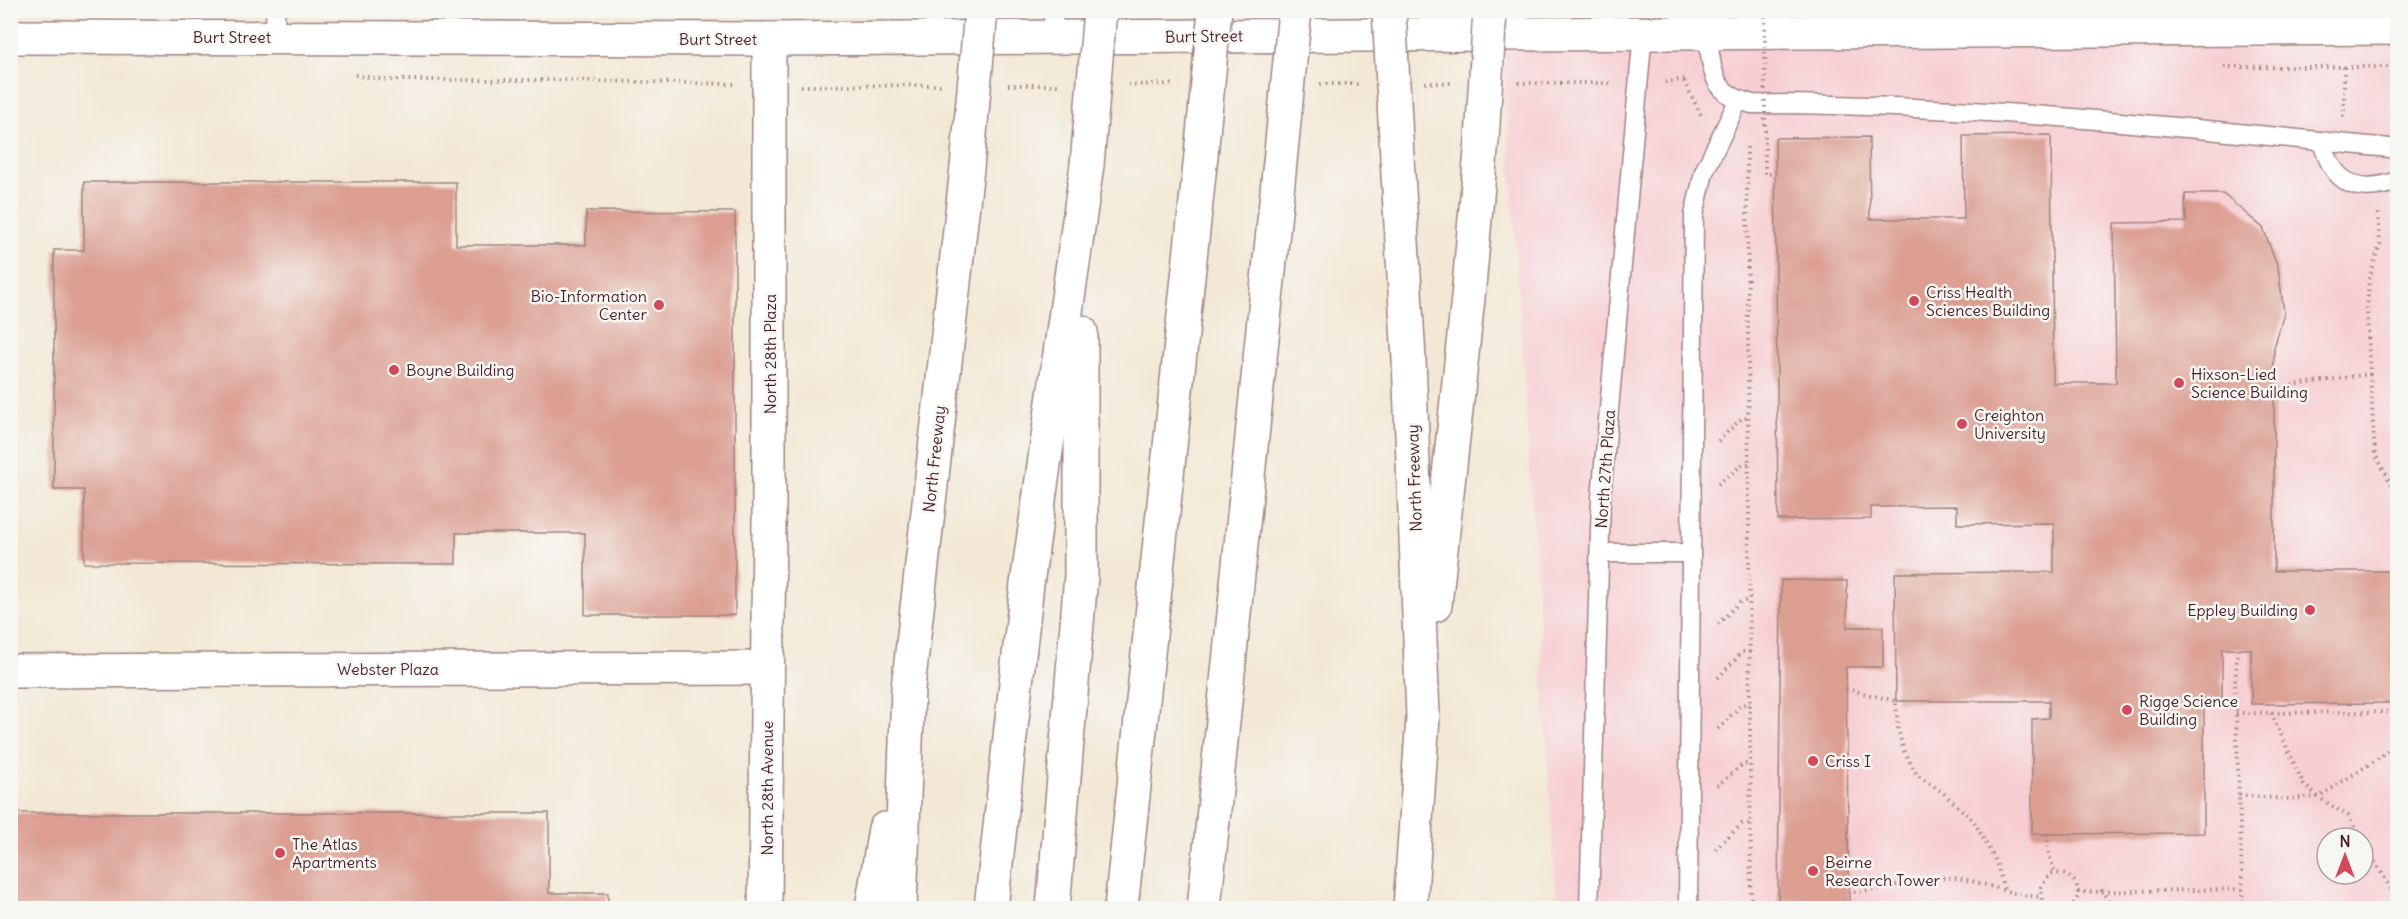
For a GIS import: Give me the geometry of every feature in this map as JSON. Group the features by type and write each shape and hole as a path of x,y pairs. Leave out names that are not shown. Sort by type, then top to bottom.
{"main road":[{"name":"North Freeway","path":"900,909 908,688 967,168 981,10"},
{"path":"991,909 1027,584 1081,219 1100,10"},
{"path":"1121,909 1215,10"},
{"path":"1204,909 1295,10"},
{"name":"North Freeway","path":"1389,10 1409,359 1423,717 1410,909"},
{"path":"1423,717 1468,298 1482,140 1490,10"},
{"name":"Burt Street","path":"10,37 276,23 769,39 1053,24 1643,32 2397,28"},
{"name":"North 28th Plaza","path":"766,668 769,525 769,39"},
{"path":"1053,909 1081,576 1081,219"},
{"name":"Webster Plaza","path":"10,671 766,668"},
{"name":"North 28th Avenue","path":"765,909 766,668"},
{"path":"872,909 908,688"}],"lane":[{"name":"North 27th Plaza","path":"1588,909 1601,498 1643,32"},
{"path":"1707,32 1715,80 1731,99 1752,104 1936,109 2072,116 2397,149"},
{"path":"1688,909 1694,215 1704,172 1724,126 1738,101"},
{"path":"2322,141 2327,160 2337,176 2354,185 2377,188 2397,181"},
{"path":"1600,553 1691,553"}],"path":[{"path":"1765,10 1765,174 1775,174"},
{"path":"2344,67 2344,120"},
{"path":"1684,81 1699,114 1724,126 1746,131 1751,909"},
{"path":"2378,211 2380,244 2369,279 2367,313 2375,454 2397,496"},
{"path":"2274,388 2370,374"},
{"path":"1742,418 1749,418"},
{"path":"1743,464 1749,464"},
{"path":"1741,601 1749,601"},
{"path":"2238,649 2236,713 2242,909"},
{"path":"1742,652 1750,652"},
{"path":"1846,689 1896,701 1898,730 1904,751 1917,775 1974,821 1996,862 2004,889"},
{"path":"1742,704 1750,704"},
{"path":"2236,713 2397,712"},
{"path":"2271,713 2304,785 2348,816 2354,826"},
{"path":"2239,795 2286,799 2318,797 2376,760 2397,742"},
{"path":"1743,764 1750,764"},
{"path":"1742,824 1750,824"},
{"path":"2047,834 2049,855 2055,873"},
{"path":"2375,863 2397,901"},
{"path":"2047,908 2041,896 2041,887 2045,879 2055,873 2073,878 2078,892 2074,904 2069,909"},
{"path":"1854,892 1948,878 1969,879 2021,895 2041,896"},
{"path":"2078,892 2242,889"},
{"path":"2101,890 2114,909"}],"shaded area":[{"name":"Creighton University","path":"1501,11 2397,11 2397,908 1557,908"}],"building":[{"path":"2051,135 2053,383 2116,383 2114,223 2186,222 2185,194 2223,194 2263,228 2278,267 2284,313 2274,348 2274,571 2398,571 2398,703 2251,704 2251,649 2222,649 2222,699 2204,699 2204,833 2032,834 2032,719 2049,718 2049,701 1896,701 1895,573 2054,572 2054,523 1957,524 1957,506 1871,507 1871,519 1778,520 1775,138 1869,137 1870,219 1964,219 1963,136"},
{"name":"Boyne Building","path":"84,182 456,182 456,245 586,245 586,211 735,212 735,615 585,615 585,533 456,533 456,564 84,563 84,490 54,490 54,250 84,250"},
{"name":"Criss I","path":"1781,580 1847,581 1847,627 1883,627 1883,667 1846,667 1849,908 1778,908"},
{"name":"The Atlas Apartments","path":"10,813 549,813 549,893 608,893 608,908 10,908"}],"place":[{"name":"Criss Health Sciences Building","path":"1914,301"},
{"name":"Bio-Information Center","path":"659,305"},
{"name":"Boyne Building","path":"394,370"},
{"name":"Hixson-Lied Science Building","path":"2179,383"},
{"name":"Creighton University","path":"1962,424"},
{"name":"Eppley Building","path":"2310,610"},
{"name":"Rigge Science Building","path":"2127,710"},
{"name":"Criss I","path":"1813,761"},
{"name":"The Atlas Apartments","path":"280,853"},
{"name":"Beirne Research Tower","path":"1813,871"}]}
